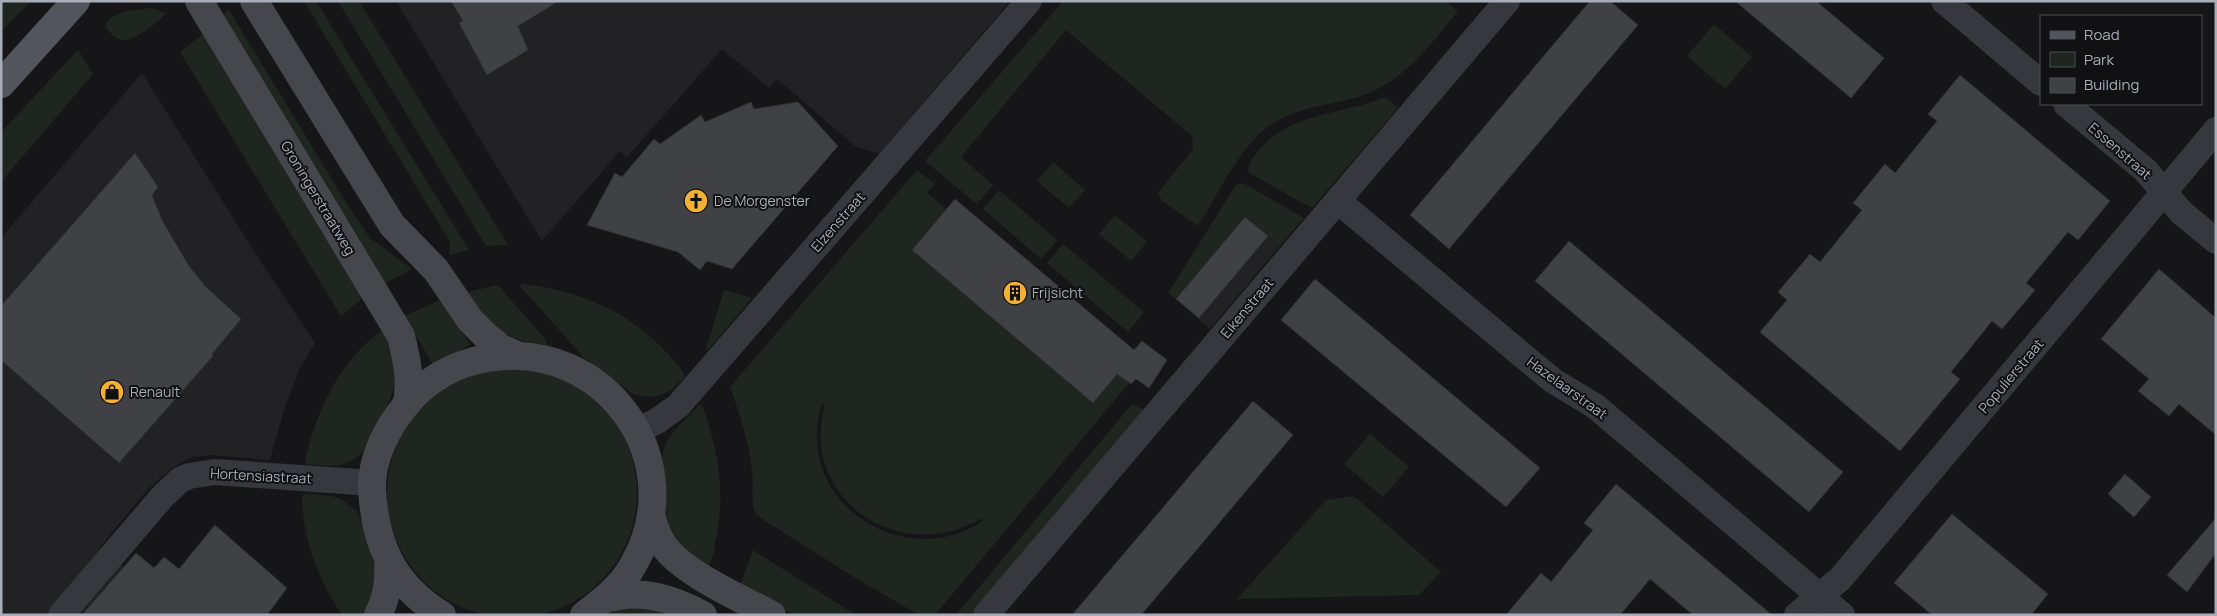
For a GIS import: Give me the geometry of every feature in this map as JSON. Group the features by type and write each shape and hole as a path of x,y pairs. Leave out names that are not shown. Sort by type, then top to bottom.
{"main road":[{"path":"1,84 76,1"},
{"name":"Groningerstraatweg","path":"199,1 401,336 408,363 410,386 407,404"},
{"path":"254,1 392,225 436,270 470,320 501,348 517,355"},
{"path":"442,615 425,604 401,580 388,558 374,519 373,483 379,452 393,421 414,394 441,374 472,360 517,355 539,357 571,367 600,385 624,409 637,431 651,470 652,504 646,537 632,568 595,607"},
{"path":"650,514 655,531 664,547 675,558 698,574 772,615"},
{"path":"378,615 386,600 390,582 388,558"},
{"path":"595,607 621,594 640,594 670,599 702,615"}],"street":[{"name":"Elzenstraat","path":"637,431 657,421 678,406 1028,1"},
{"name":"Eikenstraat","path":"986,615 1507,1"},
{"path":"1944,1 2040,82"},
{"name":"Essenstraat","path":"2067,105 2145,170 2182,212 2216,241"},
{"name":"Populierstraat","path":"1797,615 1840,579 2216,130"},
{"name":"Hazelaarstraat","path":"1338,201 1552,380 1595,406 1842,615"},
{"name":"Hortensiastraat","path":"61,615 163,496 176,484 189,476 215,472 373,483"}],"shaded area":[{"path":"396,1 1010,1 879,154 855,146 777,79 769,88 722,49 627,157 620,151 542,241"},
{"path":"142,73 259,259 315,343 300,368 284,410 270,460 210,455 190,458 172,468 147,490 100,547 149,589 127,615 1,615 1,238"},
{"path":"1245,217 1276,243 1278,248 1210,329 1176,299"}],"green space":[{"path":"1,1 31,1 1,31"},
{"path":"304,1 316,1 469,250 450,255 450,242"},
{"path":"338,1 359,1 508,245 486,246"},
{"path":"1063,1 1446,1 1458,11 1427,49 1391,81 1361,96 1301,111 1268,127 1239,159 1198,226 1162,201 1158,193 1193,149 1192,136 1066,30 961,157 993,185 977,204 925,161"},
{"path":"152,8 166,13 156,23 133,38 128,40 120,39 110,33 105,27 112,17 118,14 132,10"},
{"path":"229,10 347,204 370,238 411,268 409,271 384,284 221,16"},
{"path":"1714,24 1752,57 1725,89 1687,56"},
{"path":"203,34 332,249 364,297 341,316 180,52"},
{"path":"78,50 93,74 1,182 1,132"},
{"path":"1386,97 1398,108 1312,208 1249,173 1249,164 1257,152 1284,129 1317,116"},
{"path":"1053,162 1085,190 1069,208 1037,181"},
{"path":"917,170 935,184 927,193 946,209 912,250 1118,373 1129,383 935,615 919,615 852,576 756,515 753,504 752,469 748,448 730,387","holes":["822,403 825,404 821,438 827,469 841,495 863,515 890,529 919,534 951,531 982,518 983,521 952,535 919,539 888,533 861,518 838,497 823,470 817,438"]},
{"path":"1243,183 1304,218 1278,248 1276,243 1245,217 1176,299 1168,293 1236,185"},
{"path":"999,190 1057,240 1041,259 983,209"},
{"path":"1115,215 1147,242 1131,261 1099,234"},
{"path":"1063,244 1144,312 1128,332 1047,263"},
{"path":"521,284 562,291 581,297 619,314 652,338 677,364 685,377 670,391 661,395 651,397 633,394 584,358 520,286"},
{"path":"498,285 546,340 547,345 519,339 499,330 484,315 467,292"},
{"path":"724,290 752,298 708,350 706,349"},
{"path":"442,299 470,345 433,364 404,316"},
{"path":"382,330 393,355 395,382 389,402 367,446 355,459 344,464 328,466 307,464 305,462 316,424 332,389 353,357"},
{"path":"500,368 524,368 548,373 571,382 592,396 609,413 623,434 632,457 637,481 637,505 632,529 623,552 609,573 592,590 571,604 548,613 530,617 494,617 476,613 453,604 432,590 415,573 401,552 392,529 387,505 387,481 392,457 401,434 415,413 432,396 453,382 476,373"},
{"path":"1132,404 1144,410 972,615 956,615"},
{"path":"699,405 702,405 713,439 720,490 720,508 713,556 707,568 678,544 671,532 665,506 662,477 663,451 666,443 677,428"},
{"path":"1370,434 1409,467 1383,497 1344,464"},
{"path":"305,494 332,496 341,499 356,511 362,521 377,576 367,615 342,615 333,601 313,559 305,529 302,497"},
{"path":"1354,496 1441,572 1419,595 1237,599 1326,500"},
{"path":"753,550 856,615 794,615 740,586"},
{"path":"635,605 681,615 605,615 620,608"}],"building":[{"path":"451,1 559,1 518,26 528,50 487,75 459,23 463,21"},
{"path":"1590,1 1610,1 1638,25 1449,249 1410,215"},
{"path":"1735,1 1816,1 1884,58 1851,98"},
{"path":"1960,75 2110,201 2078,240 2068,232 2026,283 2035,290 2002,329 1992,321 1951,372 1960,379 1900,451 1760,332 1787,300 1778,292 1810,254 1820,262 1862,210 1853,203 1885,164 1895,173 1937,121 1928,114"},
{"name":"De Morgenster","path":"751,102 754,109 798,102 838,146 732,269 707,261 700,270 678,252 587,225 615,173 622,177 654,139 660,144 701,115 705,122"},
{"path":"135,153 158,187 152,195 162,220 189,266 205,286 241,319 212,354 213,356 119,463 1,360 1,306"},
{"name":"Frijsicht","path":"955,199 1134,350 1142,341 1167,360 1149,388 1136,379 1131,384 1117,374 1093,403 912,250"},
{"path":"1245,217 1268,236 1199,318 1176,299"},
{"path":"1569,241 1843,472 1809,512 1535,281"},
{"path":"2159,269 2216,318 2216,435 2179,404 2169,416 2138,391 2149,379 2101,339"},
{"path":"1315,279 1540,468 1506,507 1281,320"},
{"path":"1253,401 1293,435 1199,547 1141,615 1072,615"},
{"path":"2125,474 2151,497 2134,517 2108,494"},
{"path":"1616,484 1772,615 1693,615 1650,579 1620,615 1506,615 1541,573 1551,582 1593,530 1584,523"},
{"path":"1952,514 2048,594 2031,615 1932,615 1894,583"},
{"path":"2216,518 2216,553 2187,592 2167,575"},
{"path":"215,525 287,588 267,615 82,615 136,553 154,568 164,557 179,569"}],"place":[{"name":"De Morgenster","path":"696,201"},
{"name":"Frijsicht","path":"1015,293"},
{"name":"Renault","path":"112,392"}]}
